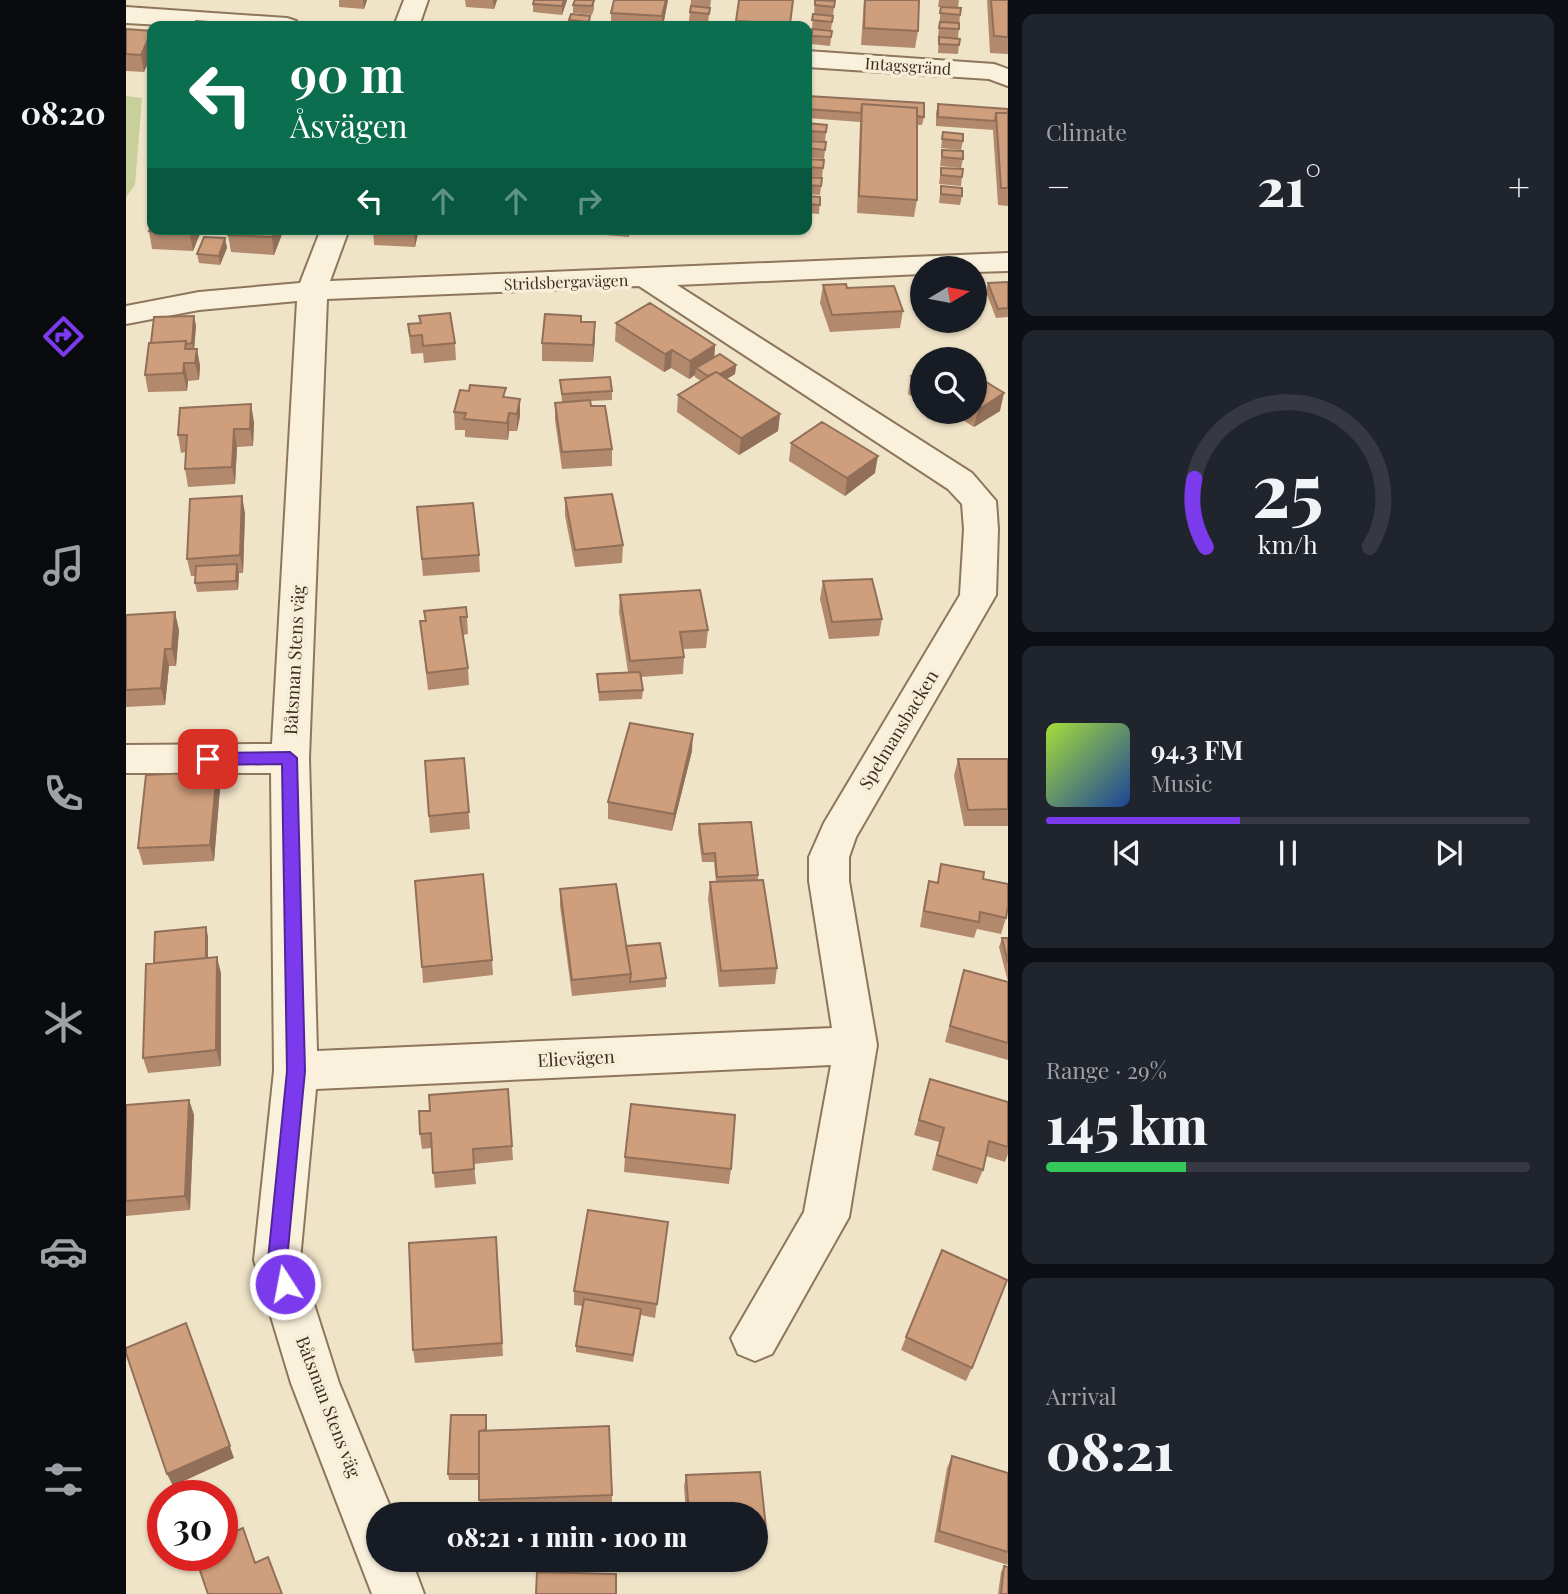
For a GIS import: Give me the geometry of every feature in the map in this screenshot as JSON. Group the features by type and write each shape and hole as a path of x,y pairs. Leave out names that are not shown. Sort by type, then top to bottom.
{"street":[{"path":"409,21 416,0"},
{"path":"126,15 214,21"},
{"name":"Intagsgränd","path":"812,59 994,72 1008,78"},
{"name":"Båtsman Stens väg","path":"332,235 312,291 290,758 296,1071 277,1260 315,1383 366,1509"},
{"name":"Stridsbergavägen","path":"126,314 199,300 312,291 1008,262"},
{"name":"Spelmansbacken","path":"648,279 960,481 979,501 981,529 978,595 838,834 829,857 829,881 856,1045 826,1217 755,1338"},
{"path":"126,759 290,758"},
{"name":"Elievägen","path":"296,1071 856,1045"},
{"path":"390,1572 398,1594"}],"green space":[{"path":"126,96 142,98 135,185 126,197"}],"building":[{"path":"534,0 564,0 562,6 533,4"},
{"path":"575,0 594,0 592,6 573,5"},
{"path":"614,0 666,0 662,16 611,13"},
{"path":"739,0 793,0 790,21 736,21"},
{"path":"815,0 835,1 834,7 815,5"},
{"path":"865,0 919,0 918,31 864,28"},
{"path":"991,0 1008,0 1008,37 994,36"},
{"path":"691,6 710,8 709,14 690,12"},
{"path":"941,7 961,8 960,15 940,13"},
{"path":"571,14 590,16 589,21 569,20"},
{"path":"813,14 833,16 832,22 812,20"},
{"path":"940,22 959,23 959,29 939,28"},
{"path":"126,29 147,31 147,42 141,55 126,54"},
{"path":"812,29 832,31 831,37 812,36"},
{"path":"939,37 960,39 959,45 939,44"},
{"path":"812,96 924,103 924,117 917,116 917,108 862,104 861,113 812,109"},
{"path":"862,104 917,108 917,200 859,196"},
{"path":"938,104 1008,109 1008,113 996,113 995,121 938,117"},
{"path":"996,113 1008,113 1008,188 1001,188"},
{"path":"812,124 827,125 826,132 812,131"},
{"path":"943,132 963,134 963,141 942,139"},
{"path":"812,141 826,142 825,150 812,149"},
{"path":"942,150 963,151 963,159 942,157"},
{"path":"812,159 824,160 823,168 812,167"},
{"path":"941,168 963,169 962,177 941,175"},
{"path":"812,177 822,178 821,186 812,185"},
{"path":"941,186 962,188 962,196 941,194"},
{"path":"812,196 820,197 820,205 812,204"},
{"path":"228,235 273,235 272,237"},
{"path":"204,237 225,238 219,256 197,254"},
{"path":"1008,282 1008,308 998,309 988,283"},
{"path":"846,284 847,288 894,286 903,311 832,315 823,285"},
{"path":"650,303 715,345 690,361 672,350 665,354 616,323"},
{"path":"450,313 455,343 423,346 422,335 410,336 408,324 421,323 419,316"},
{"path":"545,314 581,316 581,322 595,322 593,345 542,343"},
{"path":"194,316 192,343 151,343 154,317"},
{"path":"186,341 185,349 197,349 195,363 184,363 183,373 145,375 149,343"},
{"path":"720,354 736,365 720,374 716,372 708,376 696,368"},
{"path":"716,372 780,414 741,438 678,395"},
{"path":"610,377 612,391 562,394 560,380"},
{"path":"987,382 1004,393 987,404"},
{"path":"470,385 506,388 503,397 520,399 517,414 509,413 507,423 464,419 466,413 454,412 460,390 469,391"},
{"path":"590,400 591,406 605,406 612,449 562,452 555,403"},
{"path":"251,404 250,429 234,429 232,467 185,469 187,435 178,435 180,408"},
{"path":"822,422 878,456 847,478 791,443"},
{"path":"612,494 623,545 575,550 565,498"},
{"path":"242,496 240,555 187,559 190,499"},
{"path":"473,503 479,555 422,559 417,507"},
{"path":"237,564 236,581 195,583 196,566"},
{"path":"872,579 882,619 832,622 823,581"},
{"path":"700,590 708,630 680,632 684,657 630,661 620,595"},
{"path":"466,607 467,617 460,617 468,668 427,673 420,621 426,621 424,611"},
{"path":"175,612 172,649 165,649 161,688 126,690 126,615"},
{"path":"640,672 643,690 599,692 597,674"},
{"path":"630,723 693,734 674,814 608,802"},
{"path":"464,758 469,812 429,816 425,761"},
{"path":"958,759 1008,759 1008,809 968,810"},
{"path":"217,772 210,845 138,848 146,775"},
{"path":"751,822 758,875 717,877 715,853 703,854 699,824"},
{"path":"941,864 984,872 983,879 1008,884 1006,918 980,912 979,922 924,911 929,881 938,883"},
{"path":"483,874 492,960 422,967 415,881"},
{"path":"763,880 777,968 721,971 710,882"},
{"path":"616,884 631,974 572,980 560,889"},
{"path":"206,927 206,958 154,963 155,932"},
{"path":"1002,938 1008,938 1008,963"},
{"path":"660,943 666,978 630,982 626,946"},
{"path":"217,957 216,1050 143,1058 146,964"},
{"path":"964,970 1008,982 1008,1043 950,1026"},
{"path":"930,1079 1008,1102 1008,1147 989,1141 983,1170 937,1155 944,1128 919,1120"},
{"path":"508,1089 512,1146 473,1149 474,1169 433,1173 431,1133 420,1134 419,1111 430,1111 429,1095"},
{"path":"189,1100 185,1196 126,1201 126,1105"},
{"path":"631,1104 735,1115 731,1169 625,1157"},
{"path":"588,1210 668,1222 657,1304 574,1291"},
{"path":"496,1237 502,1343 413,1350 409,1243"},
{"path":"942,1250 1007,1280 972,1368 906,1337"},
{"path":"584,1299 641,1309 633,1355 576,1346"},
{"path":"186,1323 230,1446 167,1474 126,1348"},
{"path":"451,1415 486,1415 486,1430 479,1431 479,1474 448,1474"},
{"path":"609,1426 612,1495 479,1500 479,1431"},
{"path":"952,1456 1008,1473 1008,1552 939,1531"},
{"path":"760,1472 763,1502 688,1502 686,1475"},
{"path":"243,1528 255,1563 268,1557 282,1594 208,1594 200,1571 238,1571 238,1530"},
{"path":"1004,1566 1008,1567 1008,1594 1001,1594"},
{"path":"537,1572 616,1574 616,1594 536,1594"}],"route":[{"path":"208,759 290,758 296,1071 277,1260 285,1284"}]}
